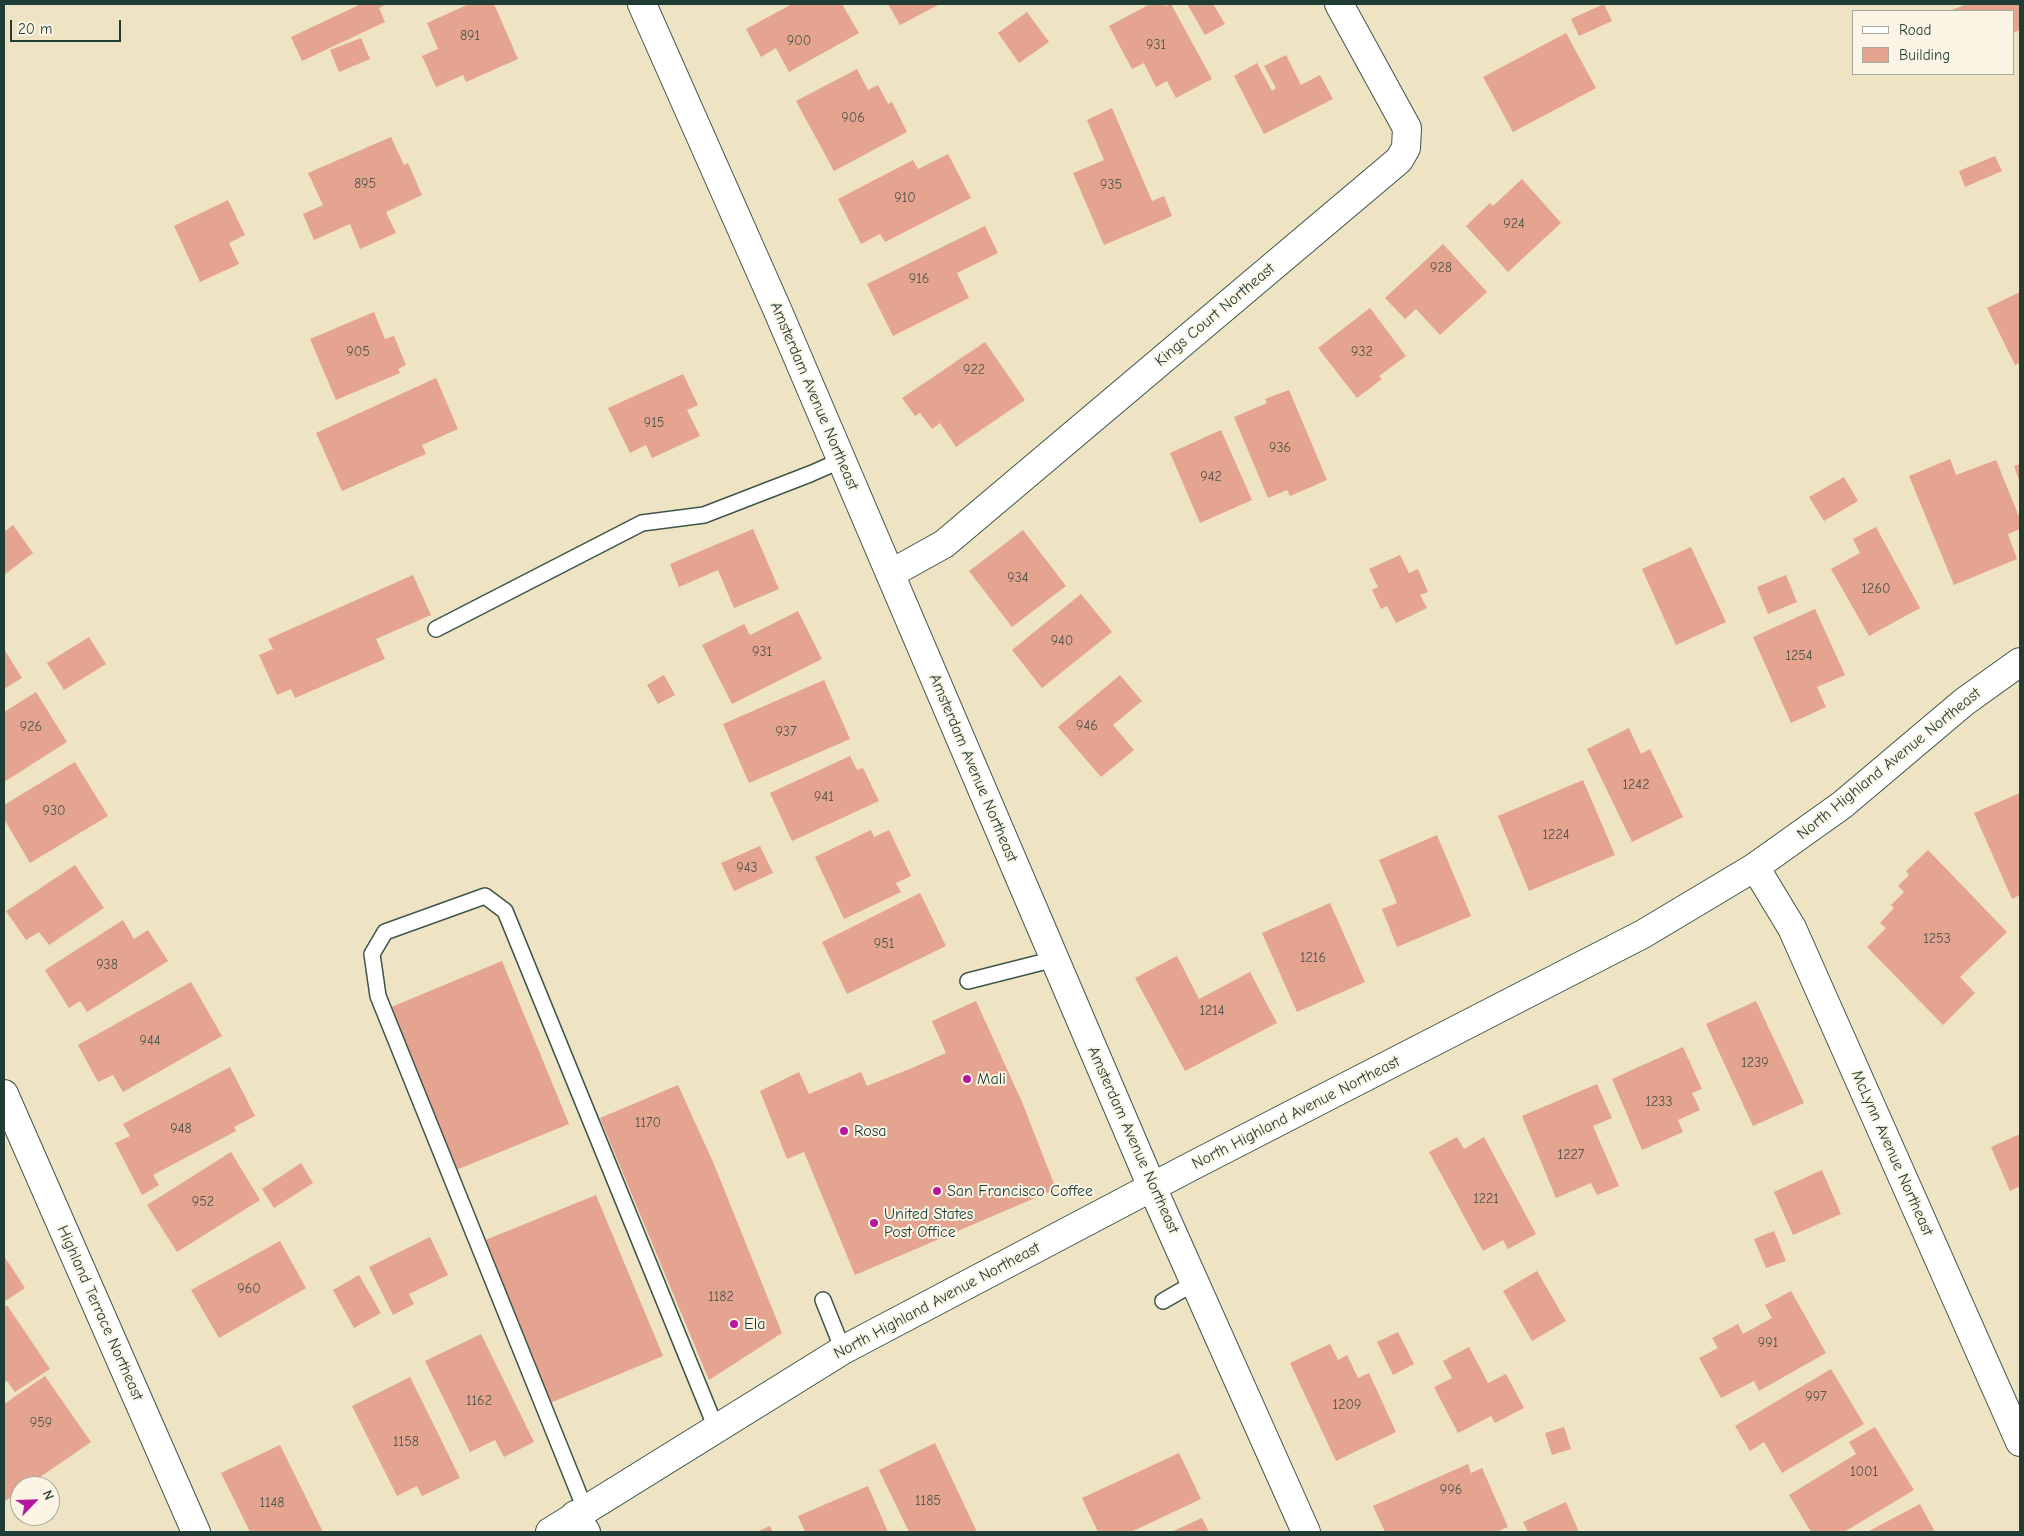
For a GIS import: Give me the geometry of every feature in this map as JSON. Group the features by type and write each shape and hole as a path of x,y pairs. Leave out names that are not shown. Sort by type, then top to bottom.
{"street":[{"name":"Amsterdam Avenue Northeast","path":"642,4 755,258 1152,1187 1306,1532"},
{"name":"Kings Court Northeast","path":"890,574 944,544 1399,160 1406,148 1407,128 1339,4"},
{"name":"North Highland Avenue Northeast","path":"550,1532 582,1519 716,1428 843,1350 1152,1187 1644,934 1755,868 1842,804 1964,702 2020,662"},
{"name":"McLynn Avenue Northeast","path":"1755,868 1792,928 2020,1442"},
{"name":"Highland Terrace Northeast","path":"4,1094 196,1532"}],"lane":[{"path":"436,629 642,523 704,514 842,460"},
{"path":"582,1519 378,996 372,954 385,932 485,896 505,912 716,1428"},
{"path":"968,982 1055,959"},
{"path":"1162,1301 1196,1282"},
{"path":"823,1300 843,1350"}],"building":[{"path":"361,4 387,4 379,8 385,22 302,61 291,37"},
{"path":"469,4 494,4 518,59 466,82 463,75 436,87 422,56 438,49 427,23"},
{"path":"792,4 842,4 859,33 789,72 776,48 761,57 746,29"},
{"path":"888,4 940,4 900,25"},
{"path":"1150,4 1164,4 1165,6 1171,4 1212,79 1176,98 1167,81 1156,87 1144,63 1132,69 1109,26"},
{"path":"1187,4 1213,4 1225,24 1205,35"},
{"path":"1604,4 1612,21 1579,36 1571,19"},
{"path":"1967,4 2020,4 2020,30 2014,33 2014,10 1952,10"},
{"path":"1027,12 1049,42 1019,63 998,33"},
{"path":"1566,33 1596,88 1513,132 1483,77"},
{"path":"361,38 370,59 339,72 330,50"},
{"path":"1286,55 1301,85 1320,75 1333,99 1264,134 1234,76 1257,63 1272,91 1276,88 1264,66"},
{"path":"857,69 868,90 878,85 888,104 892,102 907,132 834,171 796,101"},
{"path":"1112,108 1152,201 1164,196 1172,216 1104,245 1073,173 1104,160 1087,120"},
{"path":"391,137 404,165 408,163 422,195 386,212 396,233 360,249 350,224 314,240 303,214 323,205 308,173"},
{"path":"948,154 971,198 885,242 880,234 861,244 838,199 913,160 918,169"},
{"path":"1995,156 2002,171 1965,187 1959,171"},
{"path":"1522,179 1561,223 1508,272 1466,226 1490,203 1493,206"},
{"path":"228,200 245,235 229,243 239,264 200,282 174,226"},
{"path":"985,226 998,253 957,273 969,298 893,336 867,284"},
{"path":"1443,244 1487,292 1440,335 1416,309 1405,319 1385,298"},
{"path":"2020,292 2020,363 2015,365 1987,308"},
{"path":"1370,308 1406,356 1379,376 1382,379 1357,398 1318,348"},
{"path":"374,312 385,339 394,336 406,365 398,369 400,373 336,400 310,339"},
{"path":"985,342 1025,400 956,447 940,423 932,429 920,413 915,416 902,398"},
{"path":"683,374 698,405 687,410 700,436 652,458 646,445 630,453 608,408"},
{"path":"436,378 458,429 422,445 426,454 342,491 316,433"},
{"path":"1289,390 1327,480 1290,496 1287,490 1268,498 1234,417 1267,403 1265,399"},
{"path":"1221,430 1252,500 1200,523 1170,453"},
{"path":"1950,459 1956,475 1996,460 2020,519 2020,529 2008,534 2017,559 1954,585 1909,476"},
{"path":"2020,464 2020,483 2014,466"},
{"path":"1844,477 1858,501 1824,521 1809,497"},
{"path":"13,525 33,553 4,575 4,532"},
{"path":"1876,527 1920,608 1869,636 1831,569 1860,553 1853,539"},
{"path":"753,529 779,589 734,608 718,570 679,587 670,564"},
{"path":"1023,530 1066,586 1012,627 969,571"},
{"path":"1691,547 1726,622 1676,645 1642,569"},
{"path":"1400,555 1409,573 1418,569 1428,592 1420,595 1427,608 1396,623 1387,606 1381,609 1372,590 1378,587 1369,569"},
{"path":"413,575 431,615 376,639 385,659 295,698 291,689 277,695 259,655 273,649 268,639"},
{"path":"1786,575 1797,602 1768,614 1757,587"},
{"path":"1081,594 1112,632 1042,688 1012,650"},
{"path":"1815,609 1845,675 1817,687 1826,707 1791,723 1753,637"},
{"path":"798,611 822,659 732,704 702,645 744,624 750,635"},
{"path":"89,637 106,664 64,690 47,663"},
{"path":"4,649 22,678 4,689"},
{"path":"664,675 675,695 658,704 647,685"},
{"path":"1120,675 1142,701 1113,725 1134,750 1101,777 1058,727"},
{"path":"824,680 850,739 749,783 723,724"},
{"path":"36,692 67,742 4,782 4,712"},
{"path":"1629,728 1641,754 1650,749 1683,817 1632,842 1587,749"},
{"path":"850,756 857,770 863,768 879,801 792,841 770,793"},
{"path":"75,762 108,816 30,863 4,819 4,805"},
{"path":"1583,780 1615,855 1529,891 1498,816"},
{"path":"2020,793 2020,895 2012,899 1974,813"},
{"path":"871,830 874,837 889,830 911,876 896,883 901,892 844,919 815,857"},
{"path":"1437,835 1471,916 1397,947 1382,909 1397,903 1379,860"},
{"path":"760,846 773,873 734,891 721,863"},
{"path":"1928,850 2007,932 1960,977 1975,993 1943,1025 1867,947 1886,928 1880,923 1894,908 1891,905 1904,892 1898,886 1909,875 1906,871"},
{"path":"75,865 104,908 49,945 39,932 26,940 6,911"},
{"path":"920,893 946,946 847,994 822,942"},
{"path":"1330,903 1365,982 1297,1012 1262,933"},
{"path":"123,920 134,939 148,930 168,961 87,1012 80,1001 69,1008 45,970"},
{"path":"1177,956 1199,999 1250,972 1277,1023 1185,1071 1135,978"},
{"path":"502,961 569,1124 456,1170 389,1008"},
{"path":"191,982 222,1036 123,1092 113,1075 98,1082 78,1045"},
{"path":"976,1001 1022,1102 1056,1189 855,1275 804,1152 787,1159 760,1091 799,1072 809,1094 861,1072 867,1086 912,1068 946,1053 932,1021"},
{"path":"1756,1001 1804,1103 1753,1126 1706,1024"},
{"path":"1683,1047 1702,1089 1692,1093 1700,1110 1678,1120 1683,1132 1642,1150 1612,1079"},
{"path":"230,1067 255,1116 234,1127 236,1131 153,1175 159,1185 142,1195 115,1143 130,1136 123,1124"},
{"path":"1597,1084 1612,1118 1593,1126 1619,1186 1597,1195 1591,1183 1556,1198 1522,1116"},
{"path":"678,1085 713,1162 782,1333 709,1380 600,1118"},
{"path":"2020,1134 2020,1186 2010,1191 1991,1147"},
{"path":"1457,1137 1464,1149 1484,1137 1536,1234 1508,1249 1503,1240 1483,1251 1429,1152"},
{"path":"231,1152 260,1200 177,1252 147,1205"},
{"path":"301,1163 313,1183 274,1208 262,1189"},
{"path":"1822,1170 1841,1214 1793,1235 1774,1192"},
{"path":"596,1195 663,1356 550,1403 483,1241"},
{"path":"1774,1231 1786,1261 1766,1268 1754,1239"},
{"path":"430,1237 448,1275 409,1294 414,1304 393,1315 369,1267"},
{"path":"280,1241 306,1288 219,1338 191,1290"},
{"path":"4,1256 25,1288 4,1302"},
{"path":"1537,1271 1566,1321 1532,1341 1503,1291"},
{"path":"359,1275 381,1313 354,1328 333,1290"},
{"path":"1791,1291 1826,1353 1759,1391 1754,1381 1721,1398 1699,1358 1718,1348 1712,1338 1738,1324 1743,1334 1772,1318 1765,1305"},
{"path":"7,1305 50,1369 15,1392 7,1381 4,1383 4,1307"},
{"path":"1398,1332 1414,1364 1393,1375 1377,1342"},
{"path":"481,1334 534,1442 504,1457 495,1440 470,1452 425,1361"},
{"path":"1330,1344 1338,1360 1347,1355 1358,1378 1369,1373 1396,1432 1336,1461 1290,1363"},
{"path":"1469,1347 1488,1383 1506,1374 1524,1408 1495,1423 1491,1416 1458,1433 1434,1387 1452,1378 1443,1361"},
{"path":"1831,1369 1864,1424 1782,1473 1764,1442 1750,1451 1735,1426"},
{"path":"45,1376 91,1442 42,1476 10,1476 10,1498 4,1502 4,1404"},
{"path":"410,1377 460,1478 422,1496 417,1486 397,1496 352,1406"},
{"path":"1564,1427 1571,1449 1552,1455 1545,1433"},
{"path":"1875,1427 1914,1490 1844,1532 1811,1532 1789,1495 1856,1454 1849,1442"},
{"path":"935,1443 977,1532 909,1532 879,1470"},
{"path":"280,1445 323,1532 250,1532 221,1473"},
{"path":"1179,1453 1201,1499 1131,1532 1098,1532 1082,1498"},
{"path":"1468,1464 1471,1473 1482,1468 1508,1527 1496,1532 1385,1532 1373,1506"},
{"path":"868,1486 888,1532 805,1532 798,1516"},
{"path":"1566,1502 1579,1532 1528,1532 1523,1522"},
{"path":"1920,1504 1935,1532 1867,1532"},
{"path":"1202,1518 1209,1532 1171,1532"},
{"path":"770,1526 773,1532 757,1532"}],"place":[{"name":"Mali","path":"967,1079"},
{"name":"Rosa","path":"844,1131"},
{"name":"San Francisco Coffee","path":"937,1191"},
{"name":"United States Post Office","path":"874,1223"},
{"name":"Ela","path":"734,1324"}]}
